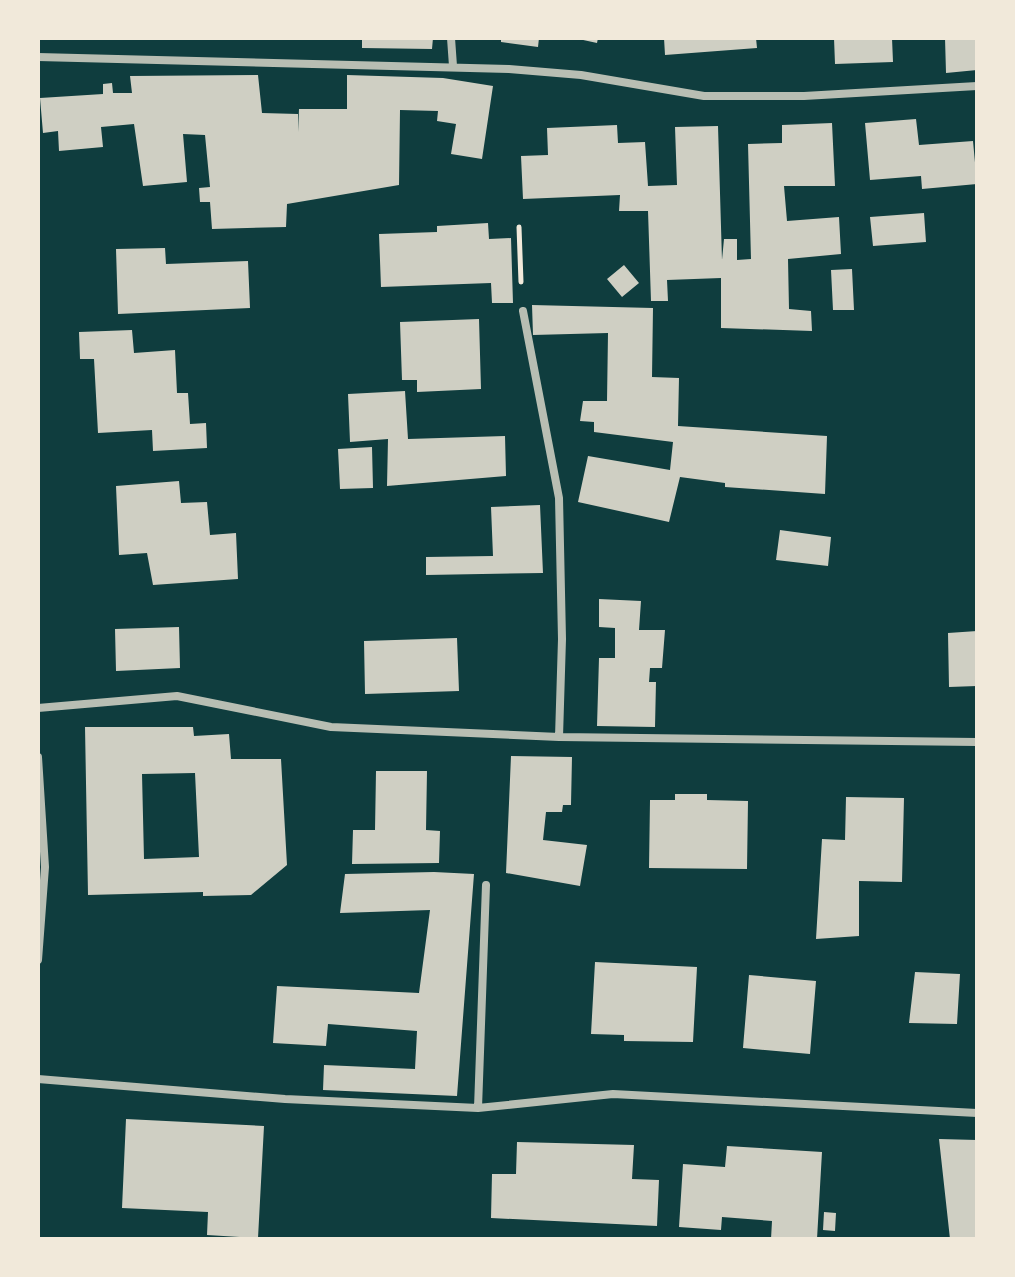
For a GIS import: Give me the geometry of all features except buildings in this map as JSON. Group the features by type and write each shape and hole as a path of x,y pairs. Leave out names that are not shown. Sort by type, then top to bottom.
{"street":[{"path":"451,38 453,66"},
{"path":"38,57 409,68 453,66 581,75 704,96 804,96 977,86"},
{"path":"523,311 559,498 562,639 559,737"},
{"path":"38,708 177,696 331,727 559,737 977,742"},
{"path":"38,757 45,867 38,960"},
{"path":"478,1108 486,885"},
{"path":"38,1079 285,1099 478,1108 613,1094 977,1113"}],"path":[{"path":"519,227 523,311"}]}
